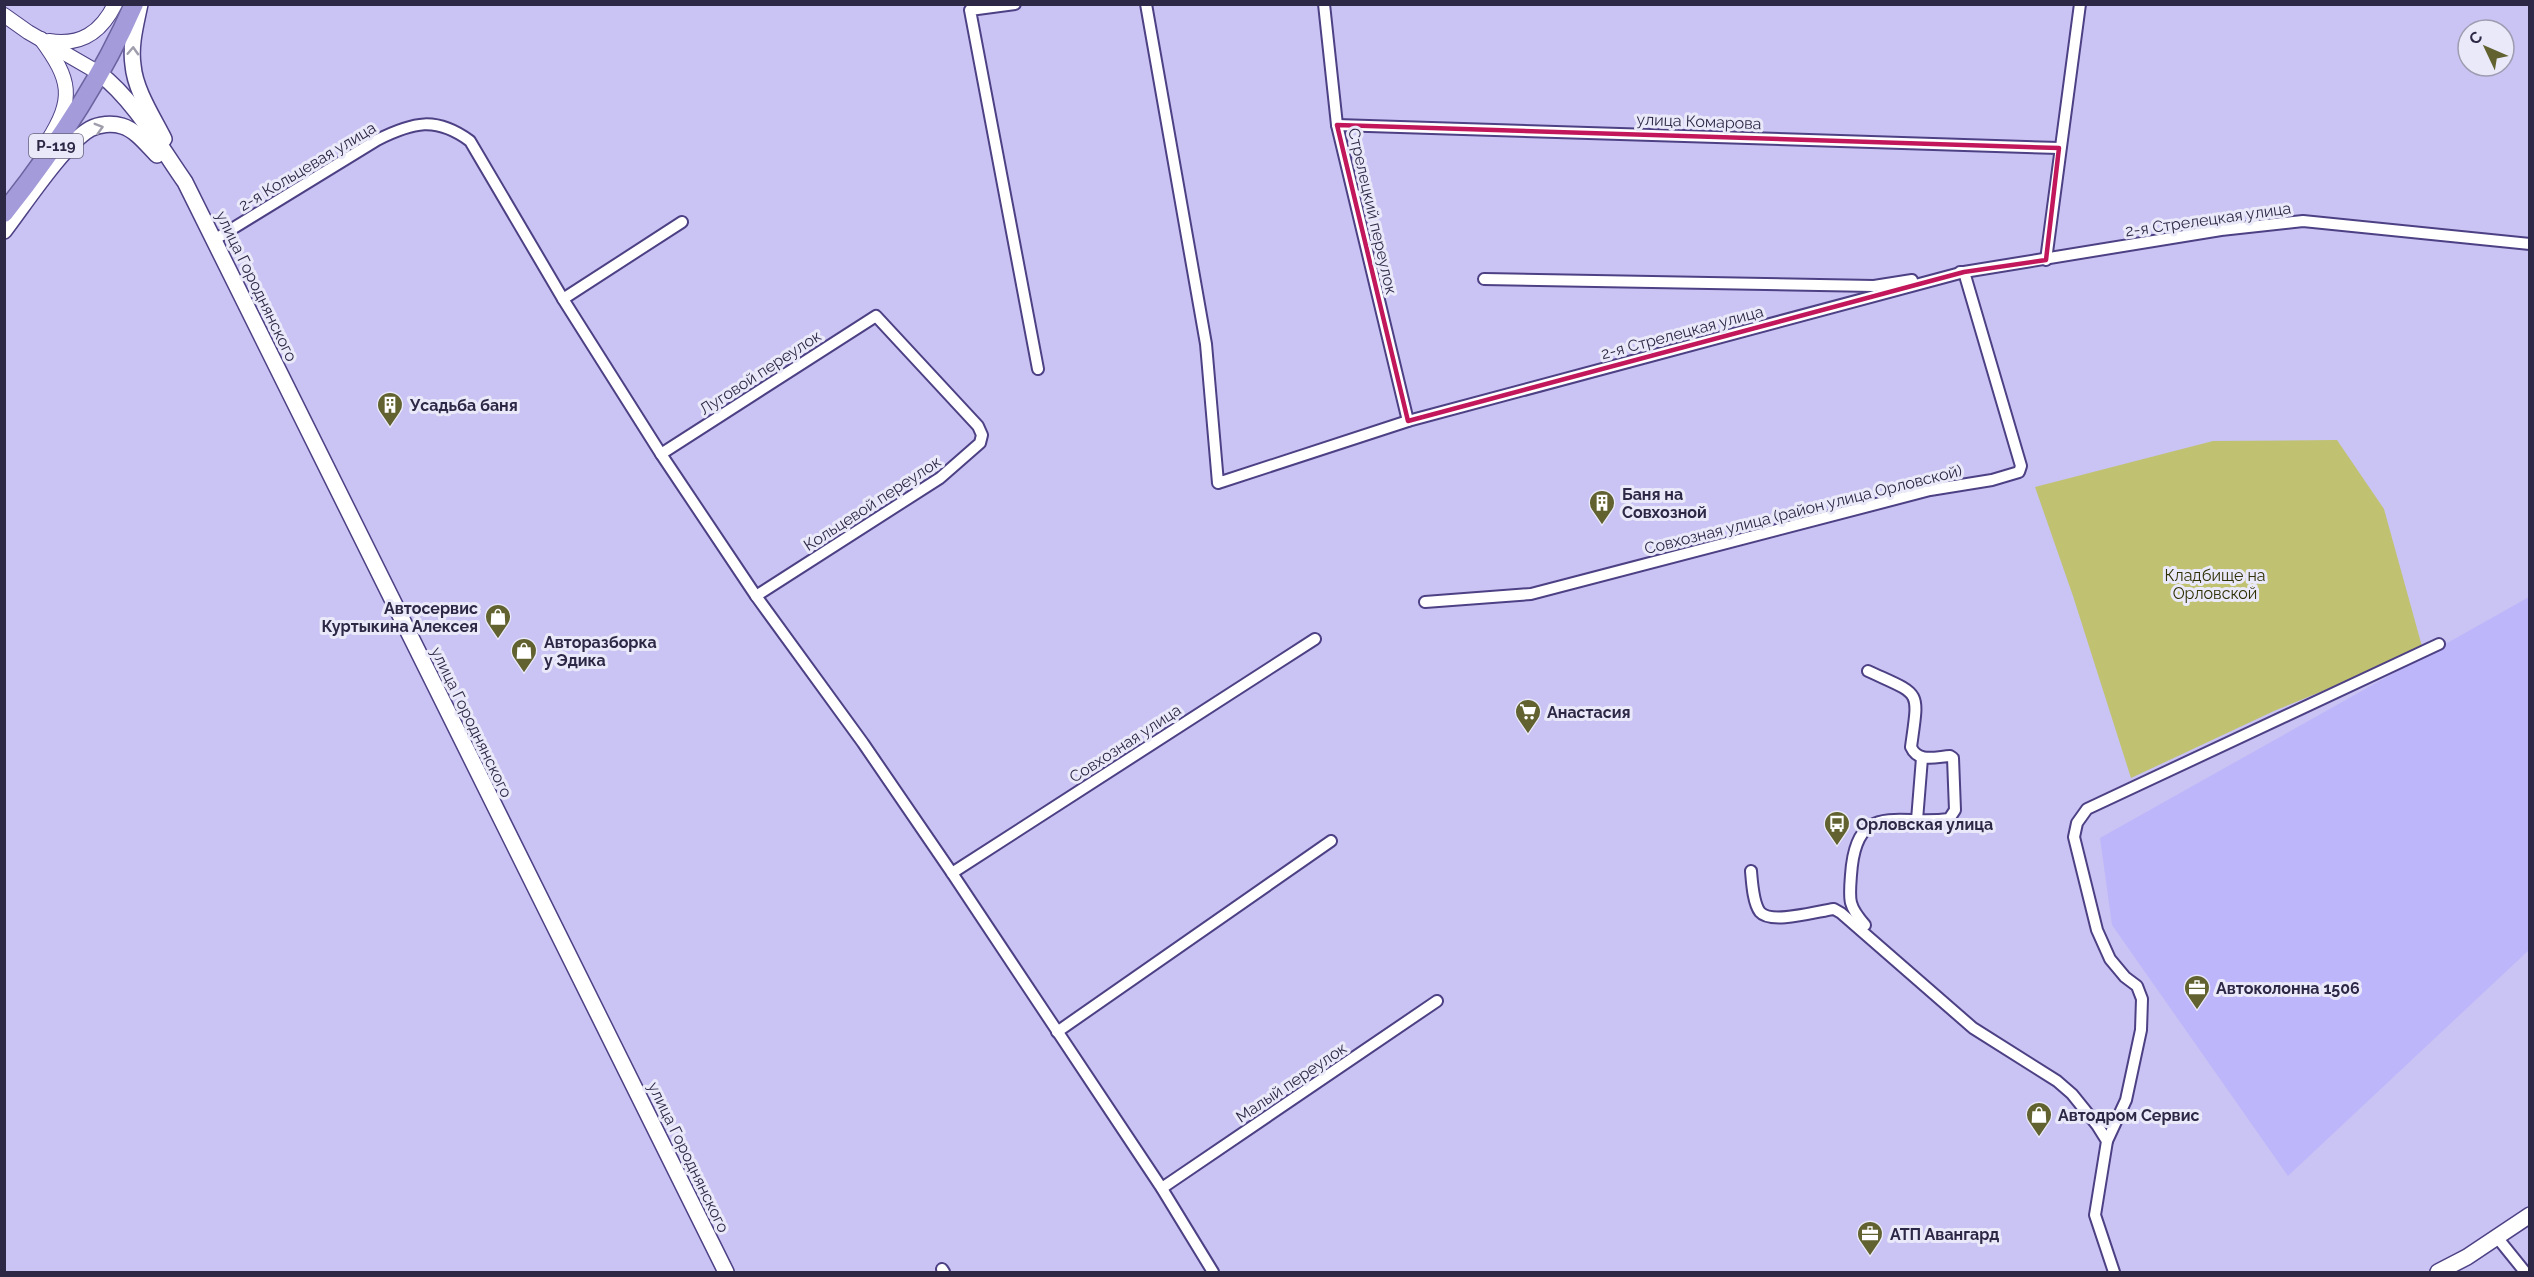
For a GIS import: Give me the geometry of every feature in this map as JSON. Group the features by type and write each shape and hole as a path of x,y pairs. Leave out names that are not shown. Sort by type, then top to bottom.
{"highway":[{"name":"Р-119","path":"4,213 57,144 99,73 134,4"}],"main road":[{"path":"140,4 133,49 136,79 185,182"},
{"name":"улица Городнянского","path":"99,73 111,82 133,108 185,182 726,1272"},
{"path":"4,231 68,148 92,129 103,125 123,126 131,131 185,182"},
{"path":"2438,1272 2467,1257 2529,1215"}],"street":[{"path":"41,39 63,43 76,42 90,36 101,27 115,4"},
{"path":"1015,4 970,10 1038,369"},
{"name":"2-я Стрелецкая улица","path":"1146,4 1206,344 1218,483 1408,421 1964,272"},
{"name":"Стрелецкий переулок","path":"1324,4 1337,125 1408,421"},
{"path":"2046,260 2059,147 2080,4"},
{"path":"4,15 99,73"},
{"path":"4,200 53,133 65,102 67,87 64,73 41,39"},
{"name":"2-я Кольцевая улица","path":"214,240 376,140 399,129 418,124 438,124 456,130 470,141 563,299"},
{"name":"улица Комарова","path":"1337,125 2059,147"},
{"name":"2-я Стрелецкая улица","path":"1484,279 1874,286 2221,230 2303,221 2529,244"},
{"path":"682,222 563,299 661,454 756,596 862,742 952,873 1162,1188 1213,1272"},
{"name":"Совхозная улица (район улица Орловской)","path":"1425,602 1531,594 1930,490 1992,480 2019,472 2021,466 1964,272"},
{"name":"Луговой переулок","path":"661,454 876,316"},
{"name":"Кольцевой переулок","path":"756,596 940,478 980,443 982,435 978,426 876,316"},
{"name":"Совхозная улица","path":"952,873 1315,639"},
{"path":"2114,1272 2095,1215 2107,1141 2127,1100 2141,1030 2142,999 2137,986 2120,972 2110,959 2097,930 2074,837 2081,815 2087,809 2439,644"},
{"path":"1868,672 1908,690 1915,697 1917,704 1911,747 1914,753 1922,758 1950,756 1953,758 1955,810 1950,819 1945,820 1889,820 1865,829 1860,836 1852,859 1849,897 1852,909 1867,928 1869,936"},
{"path":"1917,820 1922,758"},
{"path":"1057,1032 1331,841"},
{"path":"1751,870 1758,908 1761,914 1768,918 1834,909 1849,897"},
{"path":"1834,909 1869,936 1973,1029 2072,1094 2107,1141"},
{"name":"Малый переулок","path":"1162,1188 1437,1001"},
{"path":"2496,1236 2525,1272"}],"highlighted area":[{"path":"1337,125 2059,148 2046,260 1964,272 1408,421"}],"shaded area":[{"path":"2529,597 2529,950 2288,1176 2112,925 2100,838"}],"green space":[{"name":"Кладбище на Орловской","path":"2337,440 2384,509 2423,650 2274,711 2131,778 2073,596 2035,487 2213,441"}],"place":[{"name":"Усадьба баня","path":"390,428"},
{"name":"Баня на Совхозной","path":"1602,526"},
{"name":"Автосервис Куртыкина Алексея","path":"498,640"},
{"name":"Авторазборка у Эдика","path":"524,674"},
{"name":"Анастасия","path":"1528,735"},
{"name":"Орловская улица","path":"1837,847"},
{"name":"Автоколонна 1506","path":"2197,1011"},
{"name":"Автодром Сервис","path":"2039,1138"},
{"name":"АТП Авангард","path":"1870,1257"}]}
